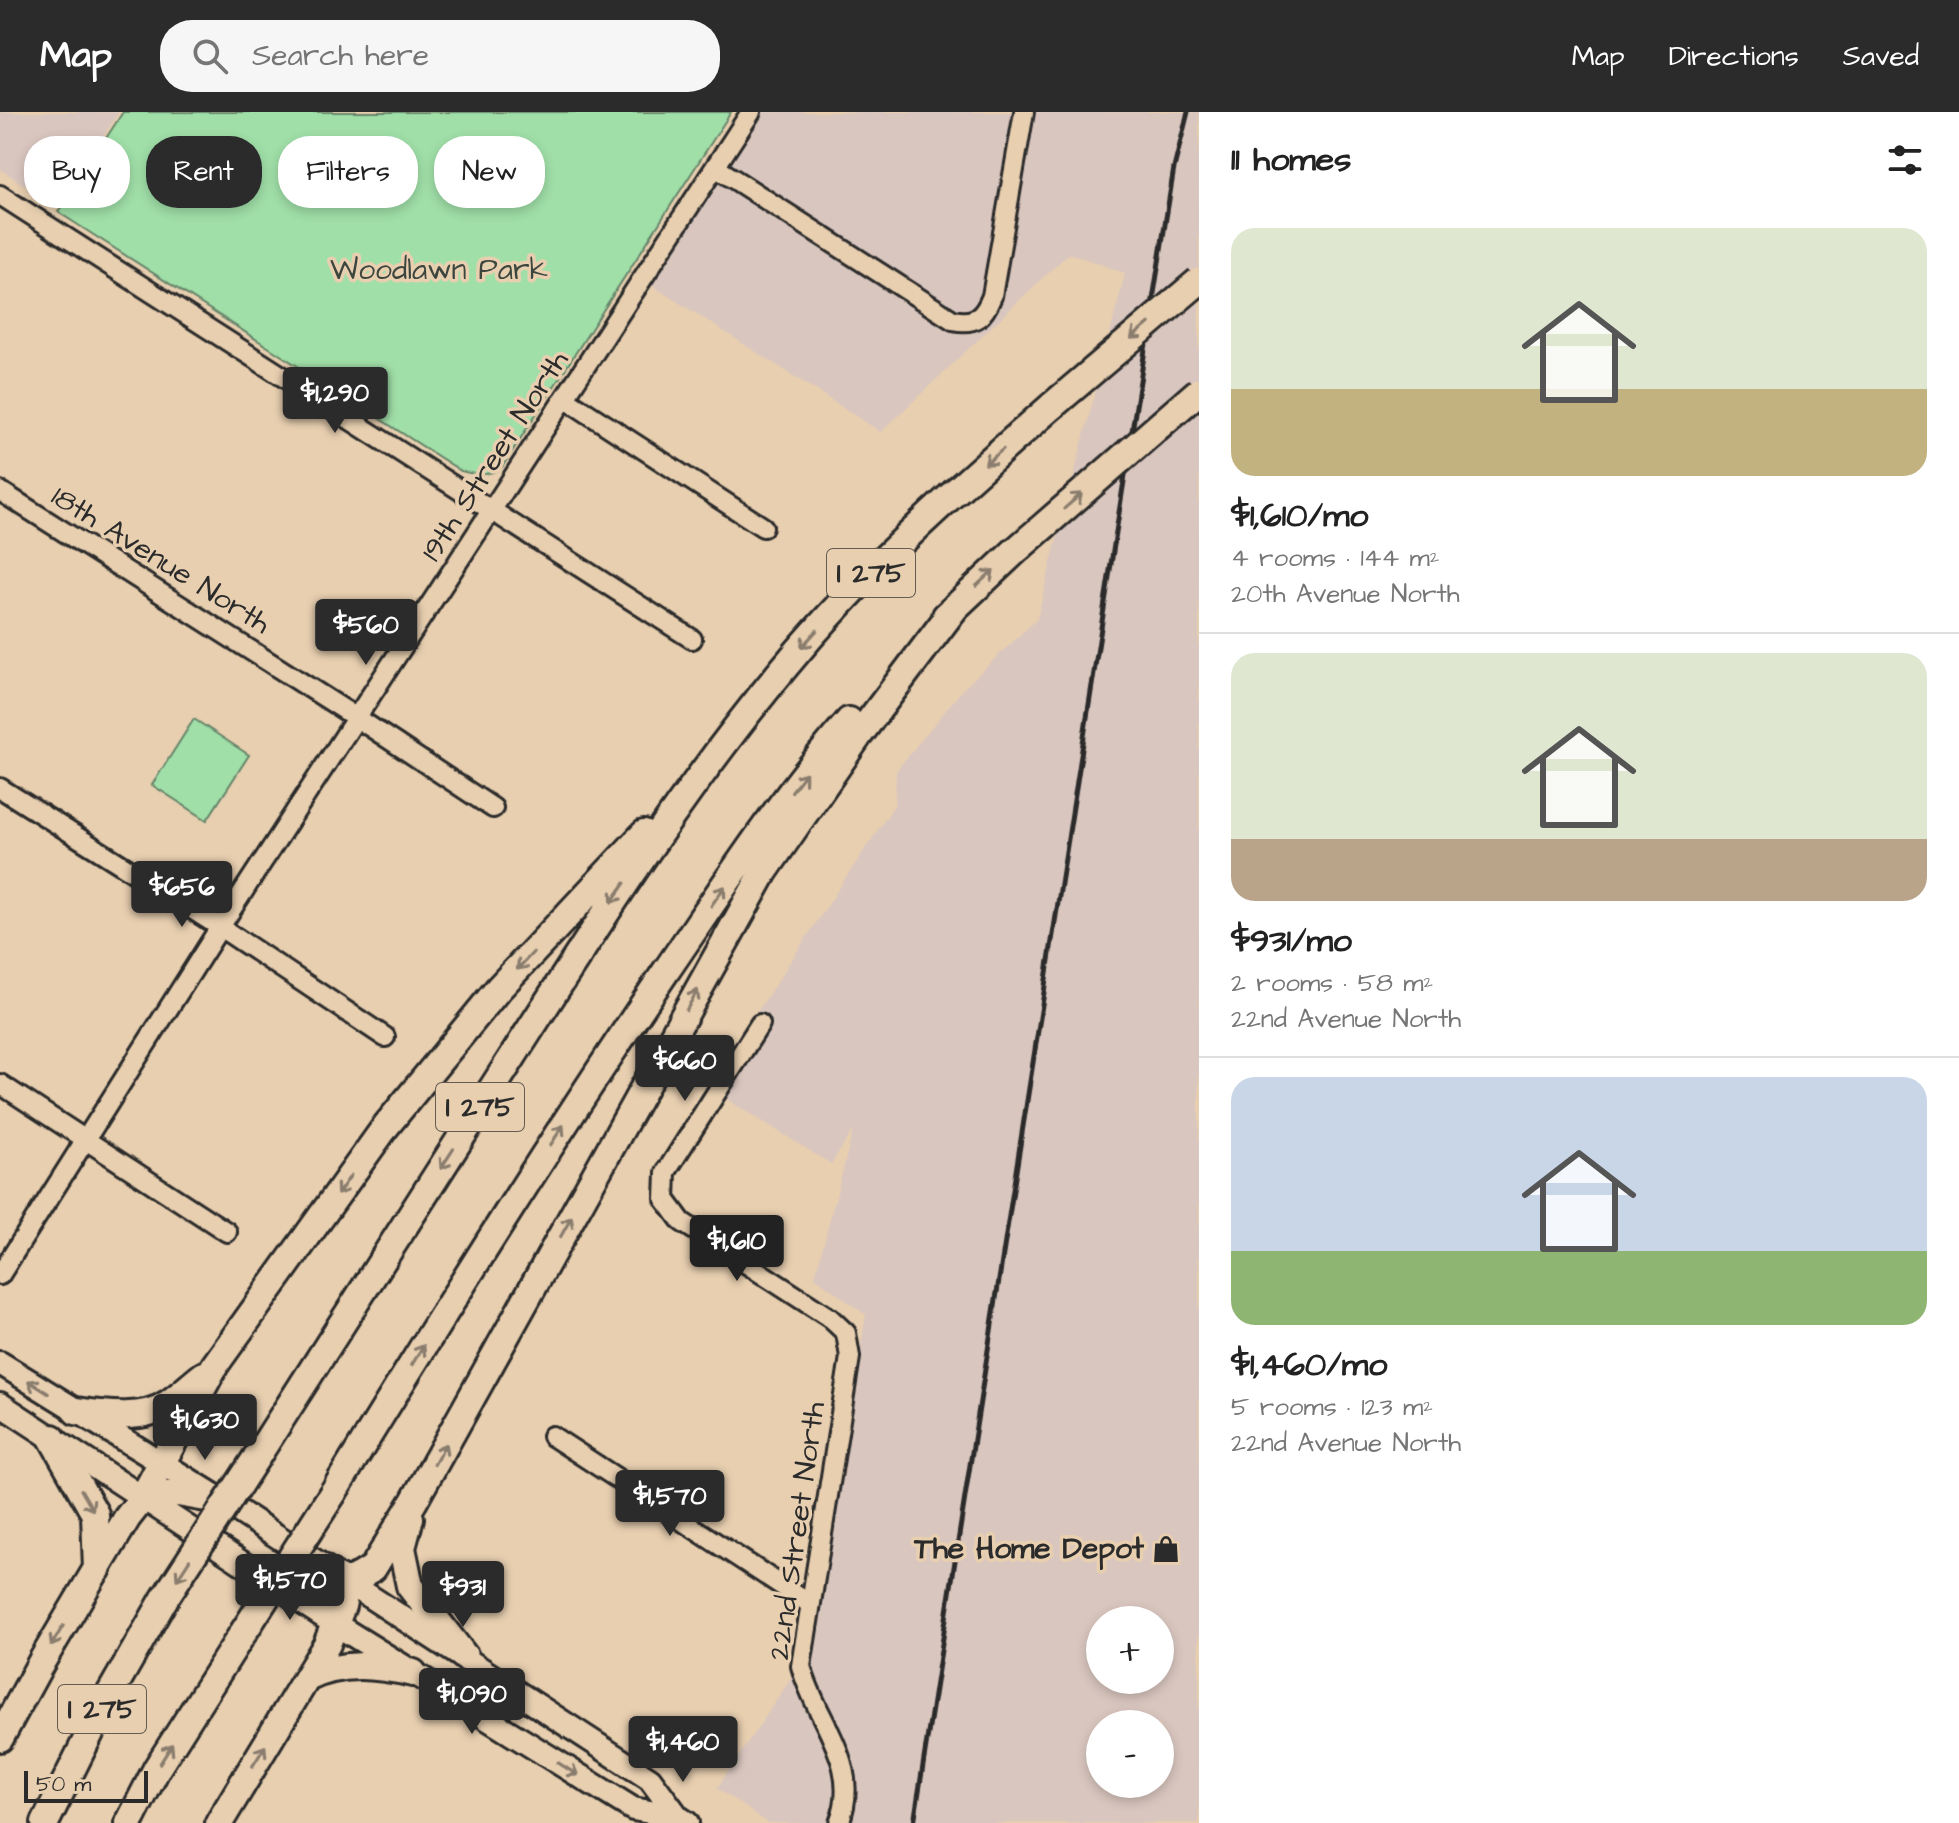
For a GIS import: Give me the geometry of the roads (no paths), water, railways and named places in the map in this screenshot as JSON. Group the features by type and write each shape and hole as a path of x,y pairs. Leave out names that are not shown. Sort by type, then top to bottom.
{"highway":[{"name":"I 275","path":"45,1823 107,1699 165,1598 611,903 712,761 764,693 837,607 906,538 1053,405 1199,281"},
{"name":"I 275","path":"129,1823 157,1768 333,1493 477,1259 621,1037 795,787 845,726 957,605 1199,391"},
{"path":"269,1581 312,1589 347,1583 373,1568 414,1501 764,872 859,735 957,605"},
{"path":"0,1738 42,1661 127,1518 142,1499 215,1365 386,1126 499,988 712,761"},
{"path":"76,1411 132,1414 166,1405 215,1365"},
{"path":"52,1438 95,1514 97,1570"},
{"path":"142,1499 178,1493 223,1501"},
{"path":"414,1501 402,1548 410,1586 465,1657"},
{"path":"219,1823 307,1678 335,1624 347,1583"},
{"path":"307,1678 346,1665 389,1667 413,1673"}],"main road":[{"path":"0,1363 223,1501 650,1779 683,1820"},
{"path":"0,1404 335,1624 633,1809 683,1820"}],"street":[{"name":"19th Street North","path":"0,1275 220,927 751,112"},
{"path":"715,167 953,320 966,322 978,319 987,311 992,296 1024,112"},
{"path":"0,195 692,639"},
{"path":"566,399 763,527"},
{"name":"18th Avenue North","path":"0,491 493,808"},
{"path":"0,788 220,927 385,1037"},
{"name":"22nd Street North","path":"760,1024 666,1172 665,1199 682,1222 830,1318 846,1333 850,1357 801,1666 808,1691 847,1776 845,1808 839,1823"},
{"path":"0,1084 227,1232"},
{"path":"552,1436 810,1604"}],"railway":[{"path":"914,1823 1174,168 1188,112"}],"place":[{"name":"The Home Depot","path":"1166,1549"}],"park label":[{"name":"Woodlawn Park","path":"439,270"}]}
